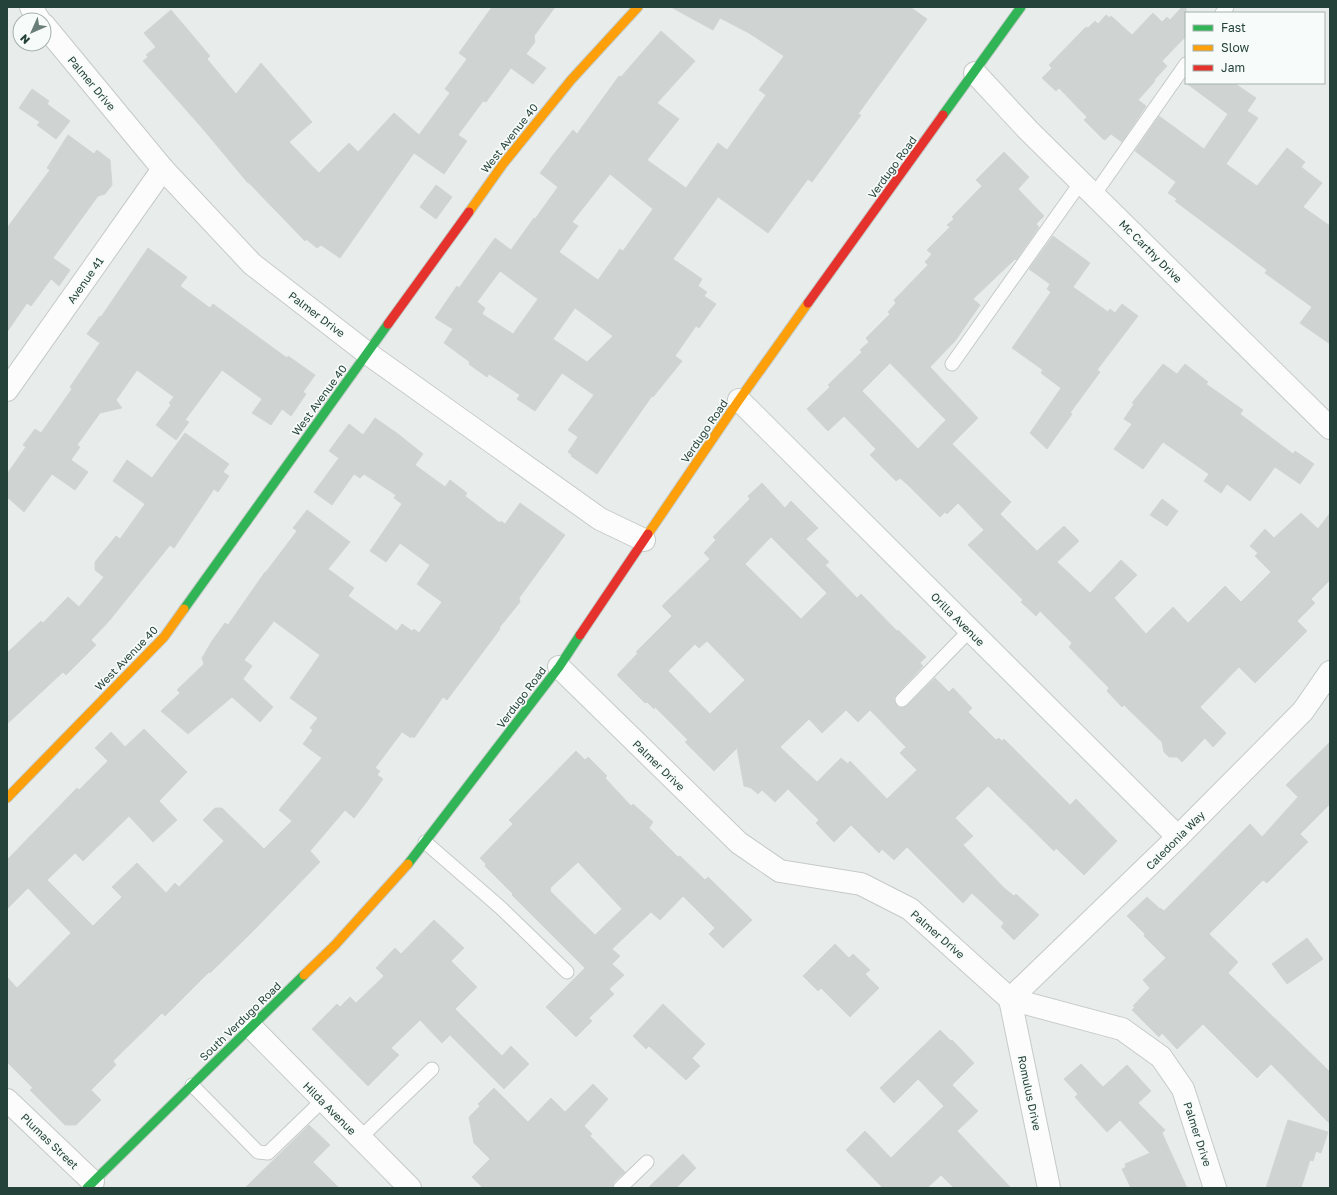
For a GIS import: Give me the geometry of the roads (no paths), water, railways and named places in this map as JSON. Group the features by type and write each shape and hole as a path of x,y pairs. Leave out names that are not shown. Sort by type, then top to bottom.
{"main road":[{"name":"West Avenue 40","path":"7,798 164,637 503,164 571,80 638,7"},
{"name":"Verdugo Road","path":"406,867 558,667 739,400 1021,7"},
{"name":"South Verdugo Road","path":"90,1185 335,945 406,867"}],"street":[{"name":"Palmer Drive","path":"52,36 163,169 252,264 368,353 600,518 644,540"},
{"name":"Mc Carthy Drive","path":"975,72 1028,130 1330,428"},
{"name":"Avenue 41","path":"7,390 163,169"},
{"name":"Orilla Avenue","path":"739,400 1178,837"},
{"name":"Palmer Drive","path":"558,667 739,843 780,871 861,884 910,909 1010,999 1122,1029 1161,1056 1183,1089 1216,1188"},
{"name":"Caledonia Way","path":"1010,999 1178,837 1303,711 1330,672"},
{"name":"Romulus Drive","path":"1010,999 1049,1188"},
{"name":"Hilda Avenue","path":"251,1027 410,1188"},
{"name":"Plumas Street","path":"7,1100 90,1185"}],"lane":[{"path":"952,364 1185,65"},
{"path":"902,700 970,630"},
{"path":"425,842 502,908 567,972"},
{"path":"360,1138 432,1069"},
{"path":"192,1085 258,1152 268,1153 323,1100"},
{"path":"620,1188 647,1162"}]}
